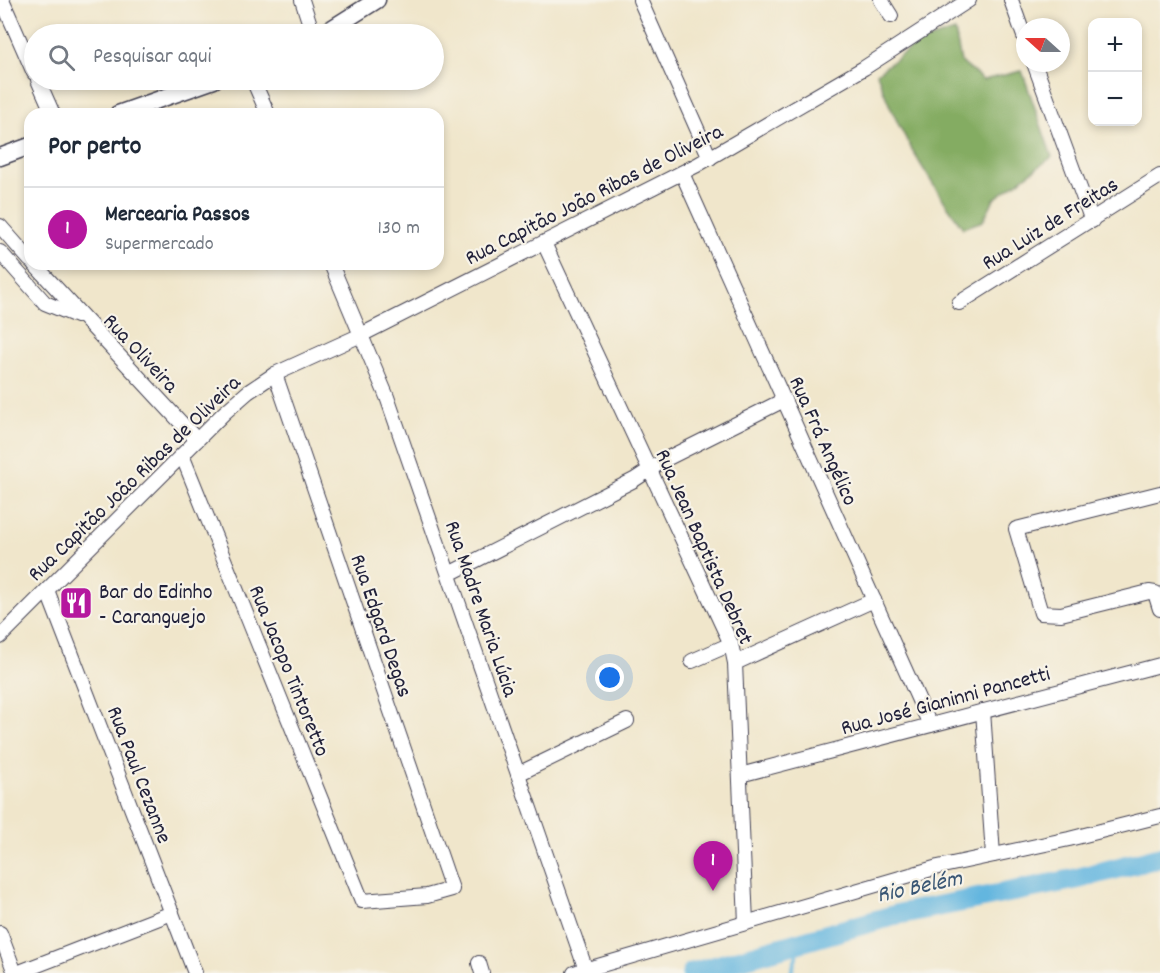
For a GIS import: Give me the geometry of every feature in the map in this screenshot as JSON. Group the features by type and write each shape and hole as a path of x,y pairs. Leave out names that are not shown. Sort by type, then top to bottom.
{"main road":[{"path":"339,24 377,0"},
{"path":"135,108 186,90"},
{"path":"0,157 24,148"}],"street":[{"path":"2,0 24,50"},
{"path":"302,0 310,24"},
{"path":"640,0 710,158"},
{"path":"881,0 891,16"},
{"name":"Rua Capitão João Ribas de Oliveira","path":"0,637 197,440 248,392 274,374 362,335 710,158 864,68 969,0"},
{"path":"1011,0 1017,18"},
{"path":"1037,72 1092,221"},
{"path":"42,90 50,108"},
{"path":"257,90 265,108"},
{"name":"Rua Frá Angélico","path":"682,173 930,725"},
{"name":"Rua Luiz de Freitas","path":"959,303 1160,176"},
{"path":"0,226 24,253"},
{"name":"Rua Jean Baptista Debret","path":"544,243 731,644 735,663 746,923"},
{"name":"Rua Oliveira","path":"0,252 45,303 81,318"},
{"name":"Rua Oliveira","path":"39,270 81,318 197,440"},
{"name":"Rua Madre Maria Lúcia","path":"334,270 387,397 518,774 580,971"},
{"name":"Rua Edgard Degas","path":"274,374 452,889 427,896 362,902"},
{"path":"449,574 650,470 666,459 784,400"},
{"name":"Rua Jacopo Tintoretto","path":"182,455 362,902"},
{"path":"1160,493 1016,529 1041,613 1061,614 1149,592 1157,596 1160,609"},
{"name":"Rua Paul Cezanne","path":"47,590 195,973"},
{"path":"735,663 874,600"},
{"path":"692,661 731,644"},
{"name":"Rua José Gianinni Pancetti","path":"740,775 1160,665"},
{"path":"983,711 993,855"},
{"path":"518,774 627,722"},
{"path":"580,971 914,874 1059,842 1160,816"},
{"path":"0,933 16,973 172,913"}],"green space":[{"path":"955,31 961,62 983,80 1022,72 1052,157 994,199 983,221 963,228 914,154 893,114 877,73 917,43"}],"waterway":[{"name":"Rio Belém","path":"692,973 899,914 1076,879 1160,857"},
{"path":"791,973 801,942"}],"place":[{"name":"Bar do Edinho - Caranguejo","path":"76,603"},
{"name":"Mercearia Passos","path":"713,891"}]}
